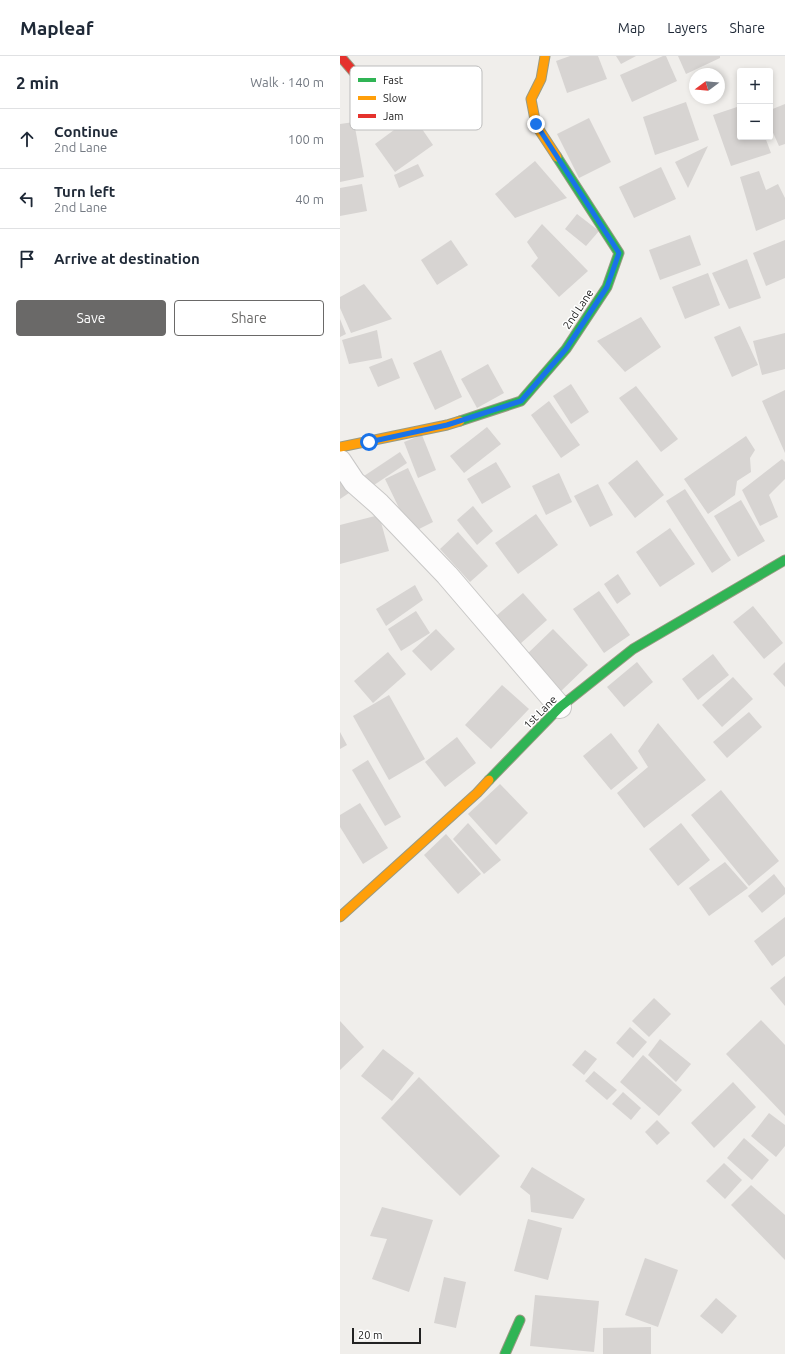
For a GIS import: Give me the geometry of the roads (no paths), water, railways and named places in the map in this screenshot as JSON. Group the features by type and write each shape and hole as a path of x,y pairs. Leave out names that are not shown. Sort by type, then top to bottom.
{"street":[{"path":"340,56 350,68"},
{"name":"2nd Lane","path":"340,447 447,425 521,401 566,349 607,287 619,253 536,124 531,99 541,79 545,56"},
{"path":"340,461 354,482 378,504 447,575 560,707"},
{"name":"1st Lane","path":"340,917 477,793 560,707 633,650 785,560"},
{"path":"505,1354 520,1320"}]}
